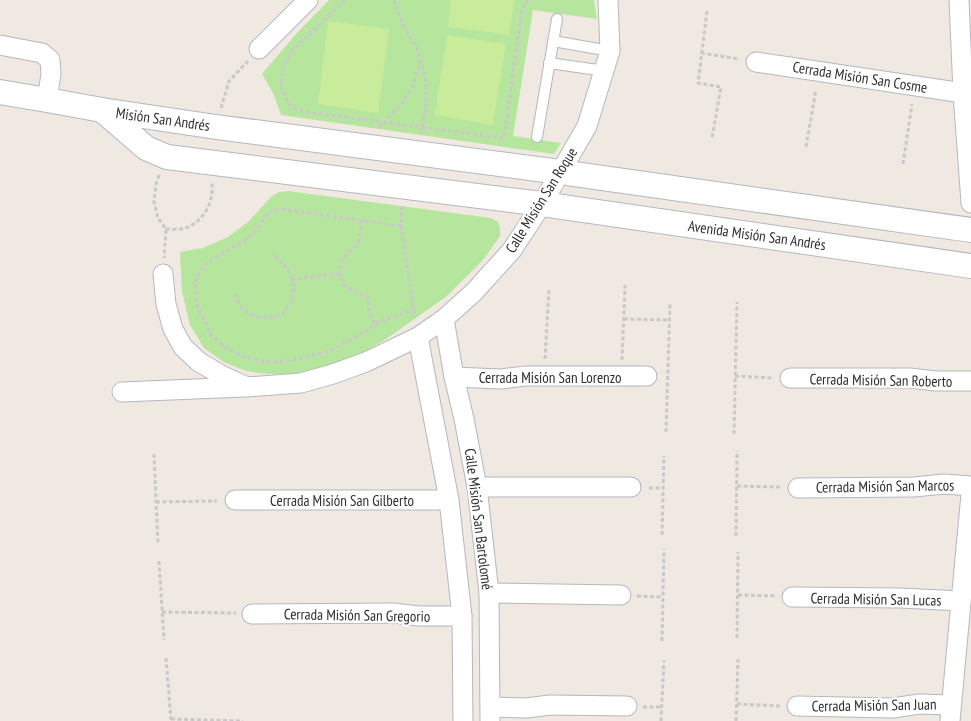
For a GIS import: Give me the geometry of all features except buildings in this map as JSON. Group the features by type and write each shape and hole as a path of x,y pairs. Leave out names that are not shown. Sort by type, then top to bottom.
{"street":[{"path":"259,50 308,0"},
{"name":"Calle Misión San Roque","path":"122,392 300,383 366,362 418,338 444,319 474,292 512,250 542,204 587,126 610,51 608,0"},
{"path":"959,0 971,204"},
{"path":"0,45 42,53 50,60 51,74 47,100"},
{"name":"Cerrada Misión San Cosme","path":"756,62 963,93"},
{"path":"0,92 102,110"},
{"name":"Misión San Andrés","path":"102,110 560,172"},
{"name":"Misión San Andrés","path":"102,110 146,148 167,157 542,204"},
{"path":"209,162 216,126"},
{"path":"560,172 971,230"},
{"name":"Avenida Misión San Andrés","path":"542,204 971,266"},
{"name":"Calle Misión San Roque","path":"163,274 166,304 172,329 184,347 199,362 223,376 247,386"},
{"name":"Calle Misión San Bartolomé","path":"444,319 477,487 489,592 490,714"},
{"name":"Calle Misión San Bartolomé","path":"418,338 449,500 462,616 463,721"},
{"name":"Cerrada Misión San Lorenzo","path":"454,377 501,379 526,376 647,376"},
{"name":"Cerrada Misión San Roberto","path":"790,378 910,378 935,381 971,381"},
{"name":"Cerrada Misión San Marcos","path":"798,488 914,487 944,484 971,486"},
{"path":"477,487 631,487"},
{"path":"951,713 971,494"},
{"name":"Cerrada Misión San Gilberto","path":"235,500 449,500"},
{"path":"489,592 621,595"},
{"name":"Cerrada Misión San Lucas","path":"792,597 901,598 961,601"},
{"name":"Cerrada Misión San Gregorio","path":"252,614 393,613 419,616 462,616"},
{"name":"Cerrada Misión San Juan","path":"797,706 893,708 920,704 951,713"},
{"path":"490,714 550,705 627,706"}],"lane":[{"path":"537,137 557,18"},
{"path":"553,41 610,51"},
{"path":"549,63 605,71"}],"path":[{"path":"345,0 292,51 284,65 281,79 282,90 288,104 305,112 504,138 522,8 529,0"},
{"path":"707,11 698,83 720,87 712,138"},
{"path":"216,126 230,81 259,50"},
{"path":"702,53 756,62"},
{"path":"360,146 403,102 413,86 420,62"},
{"path":"806,147 819,71"},
{"path":"903,164 915,86"},
{"path":"163,274 166,229 158,218 154,202 156,184 162,165 167,157"},
{"path":"166,229 184,228 199,222 208,208 212,189 209,162"},
{"path":"401,226 282,208 275,209 268,214 256,230 244,241 207,262 196,279 195,293 198,308 212,336 242,356 261,361 278,362 332,350 386,319 414,310"},
{"path":"362,220 359,242 342,260 340,273 343,284 356,293 367,296 369,311 375,325"},
{"path":"235,294 240,306 253,316 270,318 282,314 292,301 294,290 290,274 272,253"},
{"path":"292,280 340,273"},
{"path":"621,376 625,285"},
{"path":"545,376 549,288"},
{"path":"666,432 670,302"},
{"path":"734,434 737,302"},
{"path":"624,319 670,320"},
{"path":"735,376 790,378"},
{"path":"736,536 737,451"},
{"path":"154,454 158,545"},
{"path":"662,535 664,456"},
{"path":"737,486 798,488"},
{"path":"156,502 235,500"},
{"path":"662,641 664,549"},
{"path":"737,638 738,552"},
{"path":"159,561 164,640"},
{"path":"621,595 663,597"},
{"path":"738,595 792,597"},
{"path":"162,612 252,614"},
{"path":"166,658 171,720 243,721"},
{"path":"736,721 738,659"},
{"path":"662,721 664,660"},
{"path":"737,704 797,706"}],"green space":[{"path":"329,0 594,0 597,19 533,10 513,136 561,143 554,154 281,115 274,95 262,74 296,34"},
{"path":"451,0 514,0 509,35 448,27"},
{"path":"328,21 389,29 378,113 318,104"},
{"path":"447,35 506,44 493,125 435,115"},
{"path":"288,191 491,218 498,222 500,236 483,260 447,296 386,339 363,352 342,362 294,374 267,374 246,371 224,362 204,348 190,325 182,291 180,252 203,248 228,237 248,222 272,196 279,192"}]}
